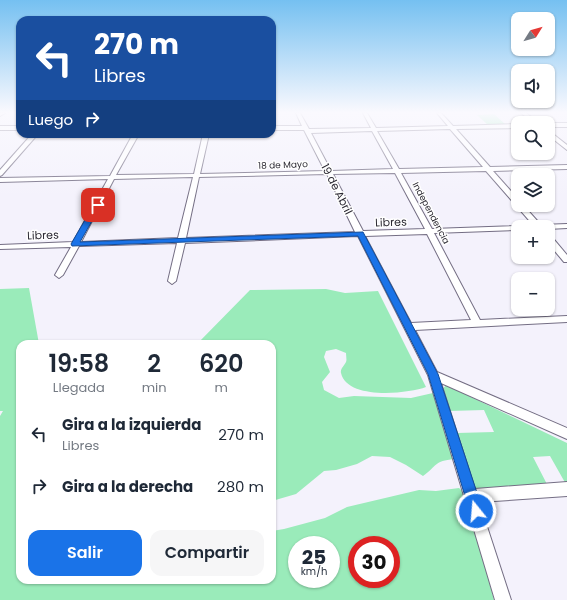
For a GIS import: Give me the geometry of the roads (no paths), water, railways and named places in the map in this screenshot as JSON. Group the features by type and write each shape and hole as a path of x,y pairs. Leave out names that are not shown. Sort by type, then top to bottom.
{"street":[{"path":"0,174 29,141"},
{"path":"59,274 132,141"},
{"path":"172,281 204,141"},
{"name":"19 de Abril","path":"313,141 433,374 503,600"},
{"name":"Independencia","path":"380,141 430,232 477,323"},
{"path":"463,141 511,195"},
{"path":"559,141 567,148"},
{"name":"18 de Mayo","path":"0,180 567,167"},
{"path":"526,212 532,220"},
{"path":"555,226 567,226"},
{"name":"Libres","path":"0,247 511,228"},
{"path":"555,246 567,260"},
{"path":"409,327 567,319"},
{"path":"433,374 567,434"},
{"path":"472,496 567,489"}]}
